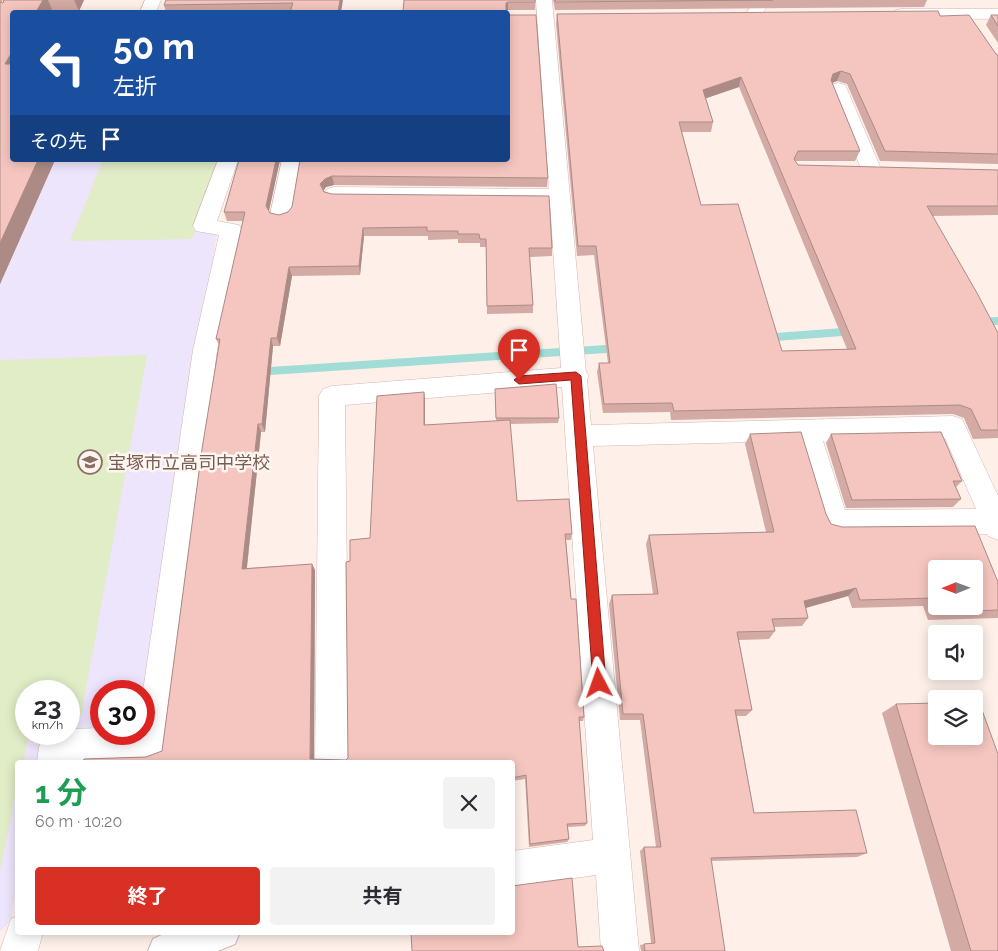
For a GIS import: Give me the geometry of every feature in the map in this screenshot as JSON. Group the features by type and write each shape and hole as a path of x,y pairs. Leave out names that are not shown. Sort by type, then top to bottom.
{"street":[{"path":"753,15 764,0"},
{"path":"958,0 978,29"},
{"path":"545,12 620,951"},
{"path":"890,14 998,14"},
{"path":"734,15 772,15"},
{"path":"838,89 871,170"},
{"path":"54,760 56,747 152,742 205,350 231,230 204,226 227,162"},
{"path":"281,215 292,162"},
{"path":"334,194 560,196"},
{"path":"332,760 332,396 574,358"},
{"path":"580,436 807,431 953,428 997,524 835,523 807,431"},
{"path":"515,868 612,855"},
{"path":"19,951 23,935"}],"lane":[{"path":"165,951 214,935"}],"shaded area":[{"name":"宝塚市立高司中学校","path":"0,33 10,139 10,162 222,162 198,229 217,233 146,680 90,680 90,733 80,734 80,680 15,680 15,745 44,745 40,760 15,760 15,896 11,920 0,932"}],"green space":[{"path":"102,162 218,162 192,239 70,241"},
{"path":"147,355 81,716 80,680 15,680 15,745 27,745 23,760 15,760 15,798 0,871 0,360"}],"building":[{"path":"4,0 43,0 37,10 10,10 10,55 5,64 10,64 10,162 37,162 0,243 0,2 3,3"},
{"path":"166,0 340,0 338,10 291,10 293,3 164,5"},
{"path":"404,0 535,0 535,2 508,2 506,3 506,10 403,10"},
{"path":"555,0 773,0 555,2"},
{"path":"938,11 940,16 969,15 998,55 998,154 885,151 850,74 841,71 833,74 831,80 860,151 798,151 794,159 798,165 998,170 998,206 927,206 998,333 998,430 981,430 971,409 960,405 674,411 672,403 604,404 599,363 610,363 596,246 578,246 557,14","holes":["741,77 856,349 782,351 738,204 701,205 679,122 713,122 703,90"]},
{"path":"510,15 536,15 548,178 332,176 320,184 324,192 332,194 549,196 552,248 529,248 533,305 487,306 486,239 480,239 479,234 458,234 458,231 427,231 427,227 363,228 359,266 289,267 277,338 271,338 262,424 258,424 242,569 312,564 310,759 346,760 84,760 146,757 162,751 202,449 220,339 216,339 245,212 224,212 238,162 276,162 266,206 270,213 279,215 288,212 292,207 300,162 510,162"},
{"path":"991,15 998,15 998,26"},
{"path":"556,384 559,418 496,418 495,389"},
{"path":"424,392 424,425 510,420 517,501 569,499 572,534 565,534 571,599 576,599 584,717 579,717 587,823 567,824 569,839 530,844 526,775 515,777 515,760 346,760 348,758 346,562 350,561 350,540 370,538 377,396"},
{"path":"801,432 826,514 831,524 842,527 975,526 998,582 998,610 983,610 983,560 928,560 928,598 860,600 856,588 804,601 808,618 772,619 775,631 737,632 752,710 735,710 754,813 856,810 867,853 711,858 725,951 644,951 644,944 655,943 644,847 661,847 643,714 623,714 612,595 658,594 649,535 774,532 750,434"},
{"path":"941,432 962,481 953,481 961,499 852,500 831,434"},
{"path":"928,703 928,745 983,745 983,713 998,754 998,951 971,951 896,704"},
{"path":"572,878 578,947 602,946 604,951 412,951 411,935 515,935 515,886"}],"waterway":[{"path":"975,322 998,321"},
{"path":"761,338 856,331"},
{"path":"255,372 621,348"}],"place":[{"name":"宝塚市立高司中学校","path":"90,462"}],"route":[{"path":"519,380 576,376 599,683"}]}
